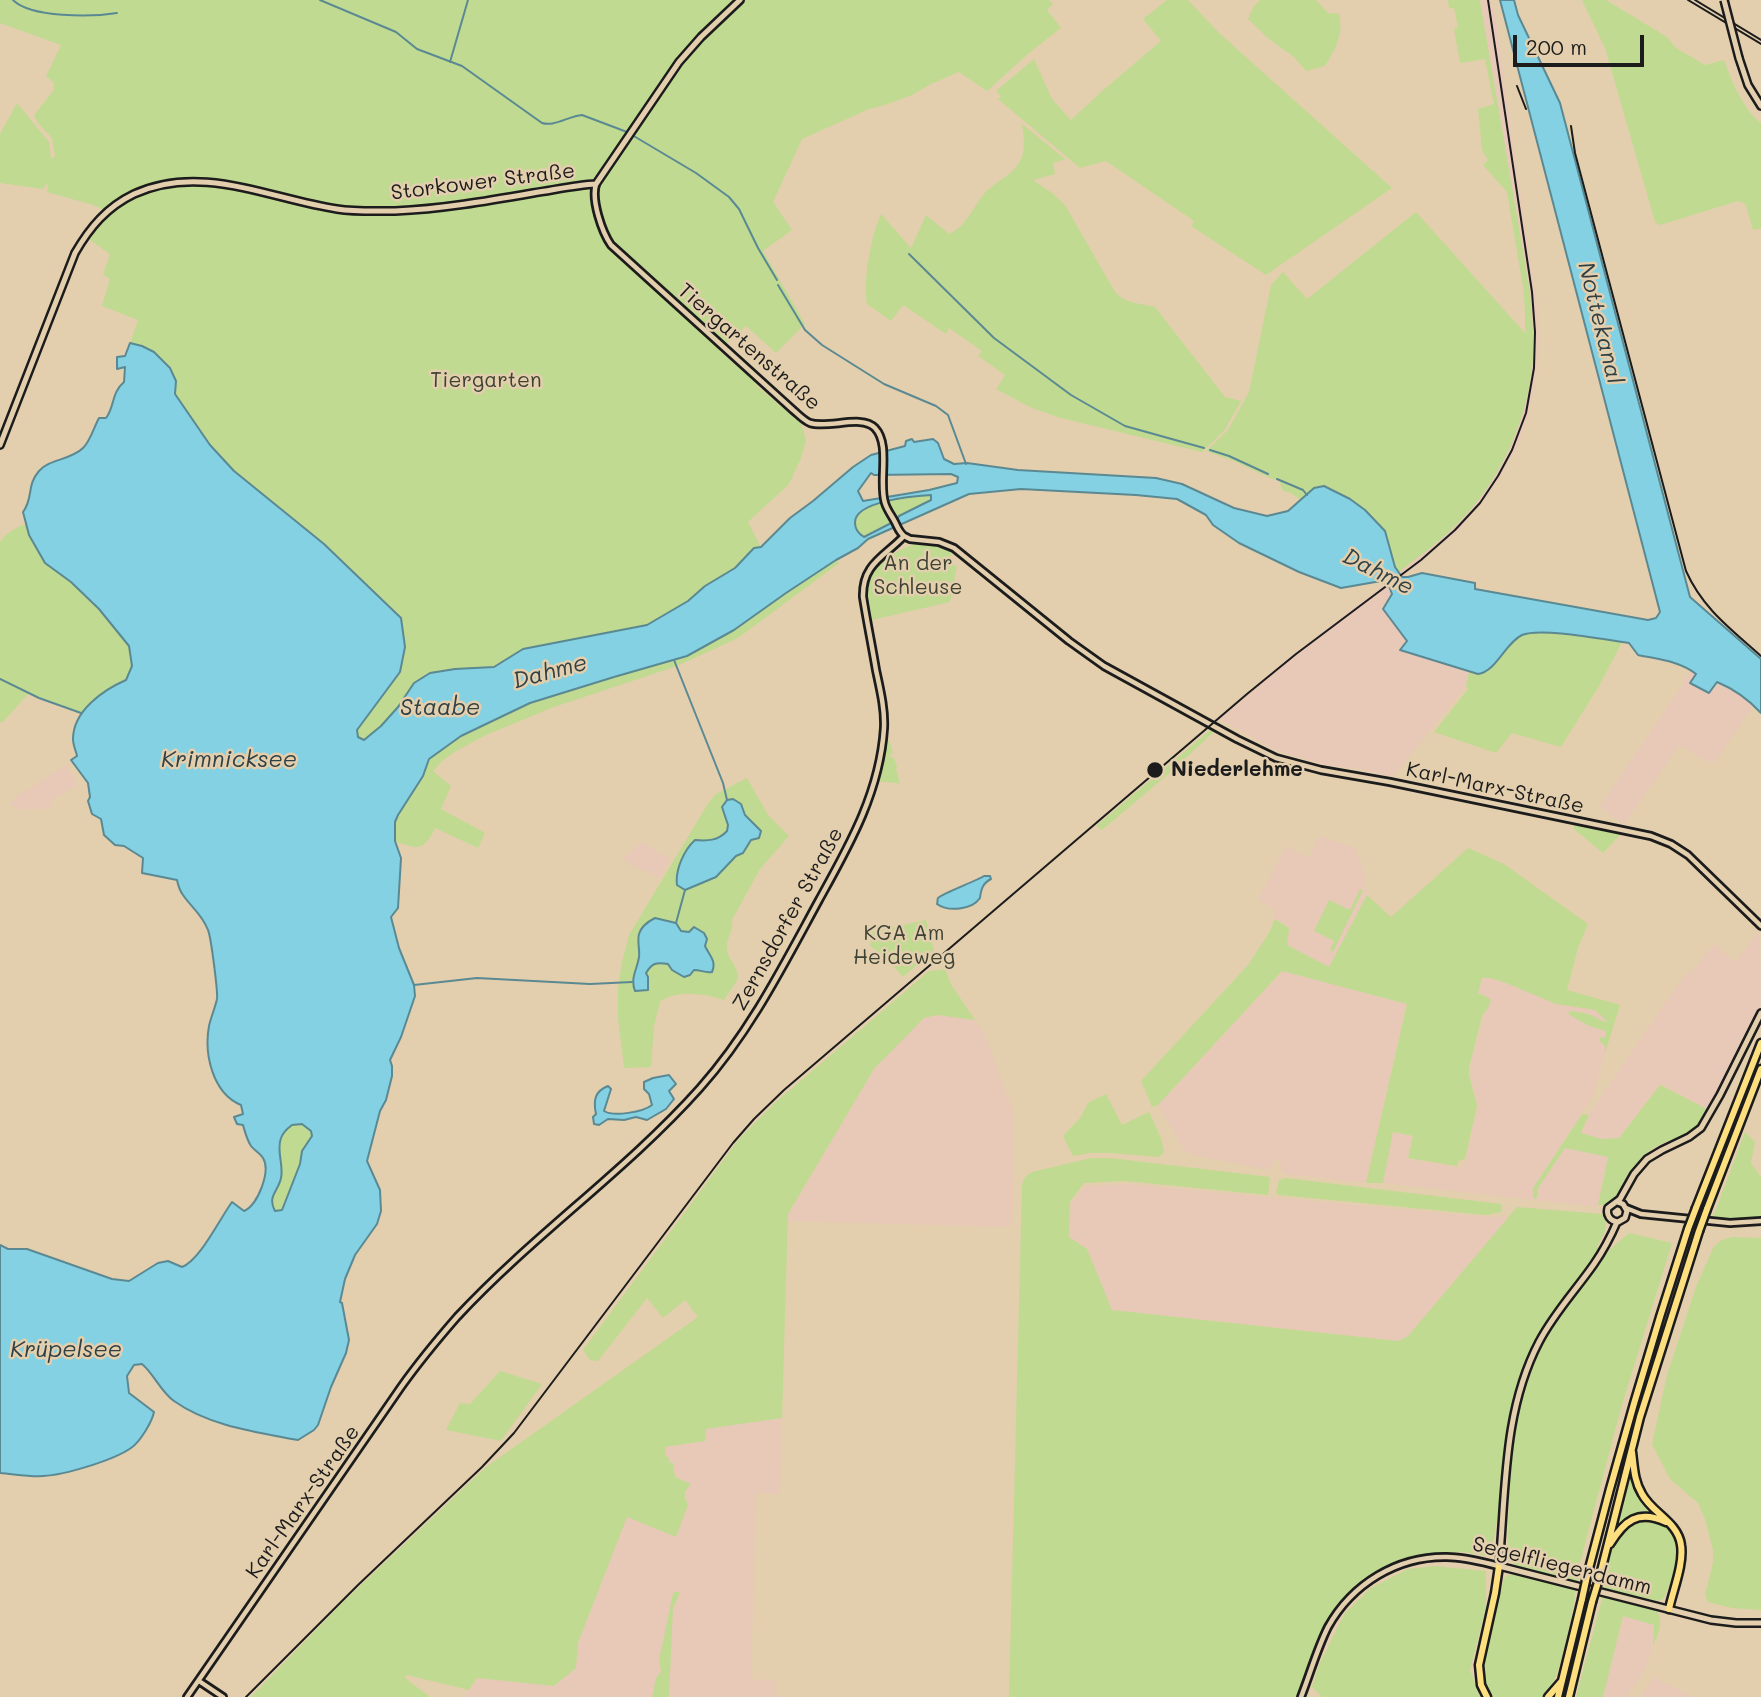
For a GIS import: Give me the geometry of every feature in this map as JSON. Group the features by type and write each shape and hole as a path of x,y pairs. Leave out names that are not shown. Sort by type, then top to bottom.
{"highway":[{"path":"1558,1697 1629,1417 1657,1324 1688,1229 1761,1043"},
{"path":"1569,1697 1617,1502 1665,1333 1707,1209 1761,1069"},
{"path":"1632,1450 1635,1479 1641,1493 1679,1536 1682,1554 1669,1609"},
{"path":"1606,1550 1619,1529 1628,1521 1651,1517 1671,1525"},
{"path":"1487,1697 1480,1685 1479,1665 1499,1566"},
{"path":"1548,1697 1562,1681"}],"main road":[{"name":"Storkower Straße","path":"0,445 75,253 90,228 125,198 164,184 202,181 336,209 384,211 440,207 596,184 679,62 740,0"},
{"path":"1724,0 1748,85 1761,106"},
{"path":"1614,1220 1625,1218 1627,1213 1622,1205 1626,1189 1647,1159 1689,1138 1701,1128 1761,1013"},
{"path":"1614,1220 1608,1215 1608,1209 1611,1205 1622,1205"},
{"path":"1499,1566 1510,1436 1519,1391 1531,1358 1548,1325 1595,1263 1614,1220"},
{"name":"Segelfliegerdamm","path":"1499,1566 1726,1622 1761,1623"}],"street":[{"name":"Tiergartenstraße","path":"596,184 594,198 608,241 802,418 822,425 859,422 872,425 878,433 883,457 884,500 904,536"},
{"name":"Karl-Marx-Straße","path":"904,536 947,545 969,559 1088,655 1270,755 1306,766 1556,816 1665,841 1688,855 1761,926"},
{"name":"Zernsdorfer Straße","path":"447,1328 488,1286 687,1102 729,1052 778,978 857,829 874,784 884,717 863,585 871,567 904,536"},
{"path":"1622,1205 1641,1214 1730,1223 1761,1221"},
{"path":"1625,1218 1641,1214"},
{"name":"Karl-Marx-Straße","path":"187,1697 401,1387 447,1328"},
{"name":"Segelfliegerdamm","path":"1301,1697 1329,1626 1349,1598 1375,1577 1405,1563 1433,1557 1461,1558 1499,1566"},
{"path":"198,1681 223,1697"}],"shaded area":[{"path":"1480,0 1491,0 1498,30 1537,306 1539,338 1536,380 1525,426 1515,451 1492,490 1456,533 1402,577 1407,641 1401,650 1469,672 1466,686 1393,777 1324,765 1275,750 1221,720 1215,720 1297,651 1453,528 1487,489 1523,412 1533,354 1530,292"},
{"path":"1691,670 1696,674 1690,684 1709,693 1717,682 1754,705 1714,763 1679,746 1624,824 1599,807"},
{"path":"66,765 78,785 51,800 51,808 22,810 9,804 21,792"},
{"path":"1319,836 1355,848 1363,869 1367,894 1329,967 1287,945 1290,927 1274,918 1275,910 1258,900 1286,846 1309,858"},
{"path":"641,842 670,859 659,878 622,859"},
{"path":"1760,931 1761,1003 1708,1109 1660,1084 1619,1138 1602,1139 1581,1133 1589,1115 1687,973 1696,967 1714,944 1735,962"},
{"path":"1484,967 1619,1005 1592,1098 1560,1146 1608,1157 1597,1207 1383,1183 1393,1132 1412,1136 1408,1159 1464,1168 1478,1106 1470,1068 1488,1000 1476,995"},
{"path":"1283,971 1406,1004 1366,1183 1285,1174 1281,1170 1280,1159 1276,1160 1269,1170 1193,1155 1184,1150 1158,1105"},
{"path":"937,1015 973,1020 983,1031 1014,1114 1012,1224 1008,1227 788,1221 788,1215 874,1069 924,1018"},
{"path":"1125,1184 1487,1217 1510,1216 1408,1336 1398,1341 1112,1310 1087,1249 1070,1237 1071,1203 1085,1186"},
{"path":"782,1418 780,1494 756,1493 751,1679 776,1681 775,1697 465,1697 477,1678 554,1686 576,1668 578,1643 658,1435"},
{"path":"1623,1616 1654,1625 1651,1654 1638,1681 1626,1697 1603,1697"},
{"path":"1654,1677 1692,1697 1640,1697"}],"green space":[{"name":"Tiergarten","path":"0,0 1049,0 1053,4 1047,10 1061,28 987,91 959,72 912,95 869,109 802,139 773,202 792,230 763,251 805,324 776,353 746,326 719,351 801,423 806,440 789,484 748,522 761,547 754,548 735,568 705,586 688,601 647,625 523,649 494,667 455,669 414,683 398,707 364,740 358,737 357,730 384,694 391,609 324,544 234,471 210,445 175,393 176,381 142,346 130,343 138,320 102,306 110,279 103,275 110,254 83,235 108,211 47,192 48,182 43,189 0,183 0,134 17,103 49,142 51,159 55,156 52,138 34,115 53,91 54,83 46,76 61,45 0,23"},
{"path":"1167,0 1188,0 1218,32 1392,188 1266,275 1191,226 1194,221 1106,161 1080,168 998,99 1001,96 996,91 1034,59 1052,99 1071,120 1161,41 1143,19"},
{"path":"1260,0 1316,0 1328,13 1339,14 1339,35 1325,66 1306,71 1294,57 1248,19"},
{"path":"1448,0 1480,0 1530,292 1533,357 1531,379 1520,422 1491,482 1457,525 1398,573 1381,525 1348,498 1330,488 1320,486 1311,490 1301,500 1283,491 1279,481 1206,451 1228,430 1249,392 1271,285 1283,272 1307,299 1416,212 1524,332 1528,332 1525,331 1523,287 1507,192 1483,165 1488,160 1482,150 1478,109 1494,104 1485,59 1460,63 1454,29 1458,27 1454,8 1449,8"},
{"path":"1582,0 1606,0 1667,37 1676,48 1705,65 1724,60 1734,86 1761,123 1761,228 1753,230 1746,206 1738,201 1660,225 1655,222 1605,48"},
{"path":"1022,124 1065,159 1053,163 1055,174 1033,180 1065,205 1115,292 1129,301 1155,307 1225,397 1241,401 1224,431 1202,452 1061,418 1032,408 996,389 1005,375 978,356 982,351 949,328 946,334 903,305 891,321 867,304 869,258 881,214 911,248 926,215 949,234 955,231 965,222 984,194 1011,173 1019,163 1024,148"},
{"path":"931,495 931,500 863,537 856,529 855,523 864,509 899,498"},
{"path":"26,524 29,535 45,563 71,582 97,607 129,646 132,666 126,680 102,694 81,713 29,693 2,723 0,542 12,531"},
{"name":"An der Schleuse","path":"916,544 939,546 952,552 949,564 957,566 950,602 872,620 868,587 874,572 893,554"},
{"path":"836,560 839,563 738,638 677,666 554,707 486,735 442,761 433,771 451,786 441,809 485,833 478,848 435,828 424,845 415,847 395,841 395,822 423,776 429,759 461,736 530,703 687,656 734,630"},
{"path":"1546,632 1622,642 1599,686 1561,747 1512,733 1496,753 1434,732 1468,689 1466,686 1469,672 1486,671 1523,635"},
{"path":"1210,730 1214,732 1102,830 1096,826"},
{"path":"889,740 893,753 890,754 891,758 894,758 900,784 877,781 885,742"},
{"path":"747,778 768,815 789,836 760,869 732,920 727,948 738,976 724,1000 683,994 660,1002 654,1026 651,1067 624,1068 618,1018 618,989 629,935 716,794","holes":["723,812 745,815 757,827 743,853 736,856 716,877 685,890 682,862 684,853 695,840 712,839 727,831 728,825","651,919 676,923 681,931 689,932 705,946 713,959 700,970 677,974 668,964 655,963 632,982 639,957 639,935"]},
{"path":"1576,824 1621,834 1603,853 1574,829"},
{"path":"1468,848 1504,864 1588,924 1578,948 1567,990 1620,1005 1605,1053 1600,1037 1605,1038 1606,1031 1589,1026 1568,1014 1570,1011 1584,1013 1608,1022 1595,1010 1556,1004 1506,983 1482,978 1478,993 1491,1000 1482,1016 1469,1068 1477,1106 1465,1159 1458,1161 1457,1166 1408,1158 1413,1136 1393,1132 1383,1183 1366,1183 1407,1004 1282,971 1158,1105 1152,1107 1141,1081 1248,965 1275,919 1289,928 1287,945 1329,967 1367,895 1391,917"},
{"path":"1360,889 1363,890 1333,952 1330,950 1334,941 1314,931 1329,900 1350,910"},
{"name":"KGA Am Heideweg","path":"926,920 934,950 903,977 883,955 870,946 872,932"},
{"path":"945,969 952,986 975,1020 937,1015 924,1018 874,1069 788,1214 782,1418 706,1429 705,1441 665,1447 669,1463 673,1463 675,1477 691,1484 685,1491 688,1505 676,1537 627,1517 578,1643 576,1668 554,1686 477,1678 469,1690 407,1675 405,1678 430,1697 251,1697 341,1604 486,1467 698,1317 685,1300 663,1318 647,1298 598,1361 590,1360 583,1350 739,1139 777,1101 929,971"},
{"path":"1660,1085 1707,1109 1691,1131 1655,1147 1644,1156 1631,1171 1615,1199 1608,1204 1598,1205 1608,1157 1565,1148 1538,1188 1537,1198 1533,1197 1533,1188 1582,1114 1589,1115 1581,1133 1602,1139 1619,1138"},
{"path":"1106,1094 1122,1125 1149,1112 1161,1138 1164,1152 1159,1157 1110,1153 1073,1156 1063,1136 1080,1118 1089,1102"},
{"path":"302,1124 311,1131 312,1136 300,1156 300,1164 282,1210 275,1211 272,1201 282,1173 279,1143 289,1127"},
{"path":"1745,1132 1755,1142 1751,1163 1761,1177 1761,1218 1739,1220 1713,1217"},
{"path":"1091,1158 1270,1177 1268,1195 1125,1181 1084,1183 1070,1202 1069,1237 1087,1249 1112,1310 1398,1341 1408,1336 1517,1207 1602,1214 1606,1227 1597,1247 1607,1252 1629,1233 1672,1243 1621,1408 1579,1567 1578,1583 1509,1561 1509,1502 1500,1500 1492,1551 1486,1556 1464,1552 1413,1556 1366,1578 1350,1591 1324,1626 1297,1697 1009,1697 1022,1184 1025,1177 1032,1172"},
{"path":"1286,1178 1501,1204 1502,1208 1501,1212 1486,1215 1279,1195 1276,1193 1279,1180"},
{"path":"1732,1237 1761,1238 1761,1610 1732,1608 1708,1602 1705,1595 1713,1563 1713,1550 1705,1519 1698,1503 1670,1479 1652,1444 1667,1375 1696,1287 1714,1246"},
{"path":"500,1371 542,1384 501,1441 446,1430 460,1403 470,1404"},
{"path":"1631,1474 1641,1497 1657,1516 1636,1516 1618,1527"},
{"path":"1649,1519 1663,1525 1676,1541 1677,1561 1665,1596 1658,1601 1604,1590 1614,1544 1619,1535 1626,1527"},
{"path":"1434,1566 1486,1571 1486,1607 1470,1670 1480,1697 1322,1697 1312,1687 1319,1665 1345,1613 1371,1588 1408,1569"},
{"path":"1507,1575 1576,1589 1560,1664 1545,1697 1493,1697 1485,1683 1483,1664 1504,1578"},
{"path":"675,1592 680,1592 673,1609 669,1697 652,1697 656,1678 661,1672 659,1660"},
{"path":"1603,1595 1657,1611 1660,1619 1658,1633 1653,1645 1654,1625 1623,1616 1603,1697 1576,1697"}],"water":[{"name":"Krimnicksee","path":"1500,0 1514,0 1518,15 1560,103 1690,597 1761,659 1761,713 1729,688 1717,682 1709,693 1690,683 1696,674 1690,670 1668,661 1638,655 1629,643 1558,633 1531,633 1516,639 1490,668 1478,674 1400,650 1407,641 1383,609 1392,594 1389,586 1381,581 1341,588 1299,572 1239,543 1213,525 1206,515 1177,499 1021,489 969,494 868,539 734,630 687,656 530,703 461,736 429,759 423,776 395,822 395,841 401,858 398,908 391,917 399,948 414,985 415,996 390,1060 392,1076 367,1161 380,1190 381,1211 377,1224 355,1255 345,1279 340,1302 349,1340 318,1425 298,1440 250,1431 202,1417 174,1401 142,1364 134,1365 127,1376 129,1393 154,1412 145,1432 131,1448 101,1462 64,1473 38,1476 0,1473 0,1245 8,1249 27,1249 112,1279 129,1281 158,1263 168,1261 182,1267 196,1256 232,1202 244,1211 249,1208 262,1187 265,1171 263,1158 251,1146 243,1125 237,1124 234,1117 243,1114 241,1105 223,1091 209,1060 209,1026 217,994 206,924 182,893 177,880 142,873 143,858 124,846 115,845 104,835 101,819 92,814 88,801 88,783 71,760 77,756 73,741 78,719 99,696 126,680 132,666 129,646 99,609 71,582 45,563 29,535 23,512 39,471 48,464 78,452 88,442 99,418 106,418 117,391 124,382 125,367 117,369 117,357 125,356 130,343 154,352 170,368 176,381 175,394 210,445 234,471 324,544 401,618 405,647 400,672 357,730 358,737 364,740 398,707 414,683 430,673 494,667 523,649 647,625 688,601 705,586 735,568 754,548 761,547 790,518 853,467 871,455 905,446 906,441 912,439 914,442 933,439 938,443 944,459 954,464 1156,478 1182,484 1234,508 1267,516 1288,511 1314,488 1324,486 1365,510 1385,531 1395,567 1402,577 1422,573 1475,583 1475,589 1648,620 1656,618 1660,612","holes":["871,473 951,474 958,477 957,483 863,501 858,491","931,495 931,500 899,516 897,520 864,537 859,533 855,523 857,516 864,509 899,498","302,1124 311,1131 312,1136 302,1151 300,1164 282,1210 275,1211 272,1201 282,1173 280,1143 283,1134 292,1125"]},
{"path":"733,799 741,804 745,815 761,831 759,838 751,840 743,853 736,856 716,877 685,890 677,885 679,867 684,855 695,840 712,840 727,831 728,825 722,807 727,800"},
{"path":"984,876 990,876 991,879 983,887 980,898 971,905 953,909 937,904 941,896"},
{"path":"655,918 676,923 681,931 689,932 694,927 704,933 707,939 705,946 713,961 712,972 694,970 684,977 672,970 668,964 657,963 646,973 648,990 635,991 633,982 639,957 639,934"},
{"path":"669,1075 676,1084 669,1091 674,1099 666,1109 647,1120 636,1117 624,1120 608,1119 599,1125 594,1124 596,1097 604,1088 608,1086 611,1089 604,1111 614,1114 635,1112 652,1105 649,1094 644,1089 644,1082"}],"waterway":[{"path":"13,0 33,10 62,15 117,13"},
{"path":"320,0 396,32 417,49 462,66 542,123 551,124 582,115 627,132 696,173 729,197 739,209 777,280"},
{"path":"450,62 468,0"},
{"path":"909,254 994,338 1071,395 1125,426 1204,448"},
{"path":"778,285 805,330 822,345 884,384 936,406 948,415 966,464"},
{"path":"1210,450 1268,474"},
{"path":"1277,479 1303,490 1307,495"},
{"path":"674,660 723,783 727,800"},
{"path":"0,679 39,698 81,713"},
{"path":"676,923 685,890"},
{"path":"414,985 477,978 590,984 632,982"}],"tram line":[{"path":"1688,0 1761,44"}],"railway":[{"path":"246,1697 514,1433 733,1143 754,1119 784,1090 1247,694 1421,560 1480,503 1512,450 1526,413 1534,368 1535,332 1532,292 1488,0"},
{"path":"1695,0 1761,40"},
{"path":"1517,86 1526,109"},
{"path":"1571,126 1575,153 1686,571 1709,607 1761,656"}],"place":[{"name":"Niederlehme","path":"1155,770"}],"water label":[{"name":"Nottekanal","path":"1600,323"},
{"name":"Dahme","path":"1378,572"},
{"name":"Dahme","path":"550,672"},
{"name":"Staabe","path":"440,708"},
{"name":"Krüpelsee","path":"66,1350"}]}
